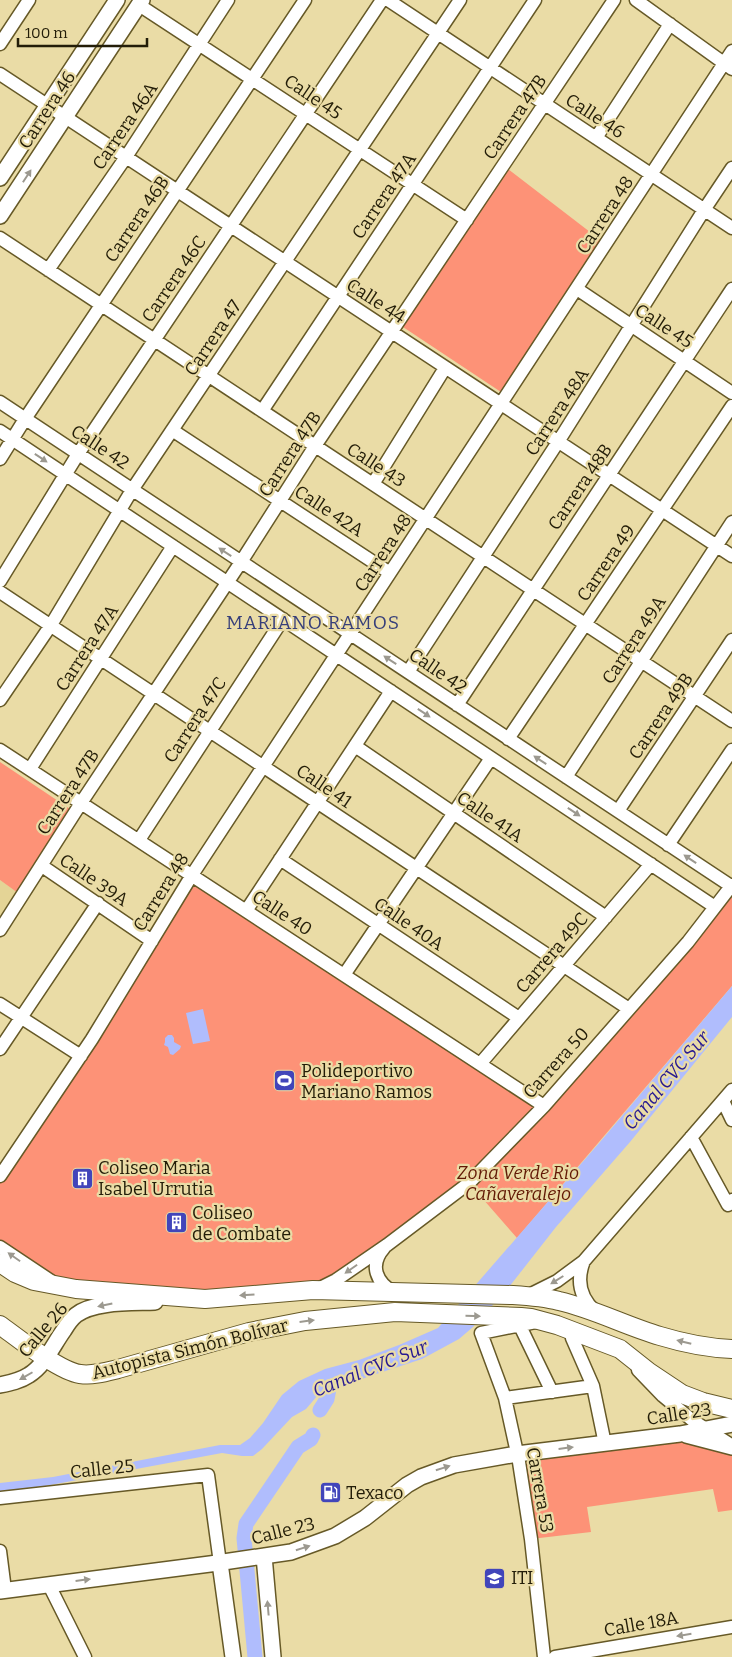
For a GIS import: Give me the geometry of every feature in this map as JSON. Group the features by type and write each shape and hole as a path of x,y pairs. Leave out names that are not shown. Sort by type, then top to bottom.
{"highway":[{"name":"Autopista Simón Bolívar","path":"0,1263 15,1273 34,1281 76,1289 206,1299 313,1290 520,1295 560,1301 596,1312 660,1336 692,1344 732,1348"},
{"name":"Autopista Simón Bolívar","path":"0,1325 63,1368 79,1374 99,1374 249,1332 304,1321 395,1312 531,1318 620,1349 648,1372 682,1394 703,1402 732,1409"}],"main road":[{"name":"Carrera 46","path":"0,178 117,0"},
{"name":"Carrera 46","path":"0,216 140,2"},
{"name":"Calle 26","path":"0,1385 30,1375 42,1363 75,1316 99,1306 110,1304 206,1299"},
{"path":"56,1341 58,1355 63,1368"},
{"name":"Calle 23","path":"2,1591 260,1557 305,1548 335,1536 365,1518 407,1486 435,1471 454,1465 517,1454 680,1434 732,1424"},
{"path":"680,1434 732,1446"},
{"path":"260,1557 273,1657"},
{"path":"224,1562 233,1657"}],"street":[{"path":"0,44 29,0"},
{"name":"Carrera 46A","path":"48,270 126,157 228,0"},
{"name":"Carrera 46B","path":"0,459 305,0"},
{"name":"Carrera 46C","path":"0,581 78,454 382,0"},
{"name":"Calle 46","path":"388,0 732,228"},
{"name":"Carrera 47","path":"0,700 51,625 132,490 460,0"},
{"name":"Carrera 47A","path":"262,411 535,0"},
{"name":"Carrera 47B","path":"0,930 153,693 281,501 315,446 614,0"},
{"path":"636,0 728,66"},
{"name":"Calle 45","path":"140,2 200,44 467,220"},
{"path":"596,138 670,24"},
{"name":"Carrera 48","path":"2,1169 81,1056 192,875 263,766 652,175 728,66 732,51"},
{"name":"Calle 44","path":"0,74 732,556"},
{"name":"Carrera 48A","path":"408,672 558,442 732,168"},
{"name":"Calle 43","path":"0,238 732,721"},
{"name":"Calle 45","path":"577,289 732,393"},
{"name":"Carrera 48B","path":"457,705 732,289"},
{"path":"373,484 446,368"},
{"name":"Calle 42","path":"0,402 731,886"},
{"name":"Carrera 49","path":"508,739 732,406"},
{"name":"Calle 42A","path":"172,430 390,573"},
{"path":"0,431 715,907"},
{"name":"Carrera 49A","path":"566,777 732,522"},
{"name":"Carrera 47A","path":"30,769 173,546"},
{"name":"Calle 41","path":"0,592 629,1009"},
{"name":"Carrera 47C","path":"139,840 283,619"},
{"name":"Carrera 49B","path":"618,812 732,640"},
{"path":"246,911 391,691"},
{"name":"Calle 41A","path":"355,746 606,917"},
{"name":"Calle 40","path":"0,750 544,1106"},
{"path":"668,844 732,750"},
{"path":"344,975 491,758"},
{"name":"Calle 40A","path":"280,859 519,1018"},
{"name":"Carrera 49C","path":"480,1064 651,864"},
{"name":"Calle 39A","path":"42,866 152,941"},
{"name":"Carrera 50","path":"313,1290 331,1283 387,1245 470,1183 544,1106 688,942 731,886"},
{"path":"0,1049 98,903"},
{"path":"0,1004 81,1056"},
{"path":"520,1295 557,1280 584,1261 732,1090"},
{"path":"722,1101 732,1120"},
{"path":"691,1137 730,1202"},
{"name":"Carrera 50","path":"387,1245 377,1259 377,1276 387,1289 395,1293"},
{"path":"0,1247 58,1285"},
{"path":"584,1261 581,1270 580,1289 589,1306 596,1312"},
{"path":"542,1321 520,1326 552,1392"},
{"name":"Carrera 53","path":"520,1326 481,1333 505,1398 517,1454 531,1539 544,1657"},
{"path":"573,1332 572,1338 593,1386 605,1444"},
{"path":"620,1349 663,1396 692,1420 732,1446"},
{"path":"505,1398 593,1386"},
{"name":"Calle 25","path":"0,1498 208,1475 224,1562"},
{"path":"0,1552 2,1591"},
{"path":"50,1585 85,1657"},
{"name":"Calle 18A","path":"555,1657 732,1627"}],"shaded area":[{"path":"0,880 18,893 0,920"}],"green space":[{"path":"508,169 603,242 504,394 403,327"},
{"path":"0,762 70,809 18,893 0,880"},
{"name":"Polideportivo Mariano Ramos","path":"192,875 544,1106 732,895 732,986 517,1238 469,1183 336,1280 224,1297 76,1289 0,1247 0,1176"},
{"path":"680,1434 732,1446 732,1510 718,1512 713,1489 587,1507 591,1532 531,1539 517,1454"}],"water":[{"name":"Canal CVC Sur","path":"732,986 732,1017 630,1142 556,1227 509,1287 473,1327 459,1339 422,1359 349,1385 328,1389 318,1395 306,1409 292,1417 253,1456 222,1453 45,1486 0,1491 0,1483 53,1477 220,1445 240,1445 250,1438 263,1423 282,1395 299,1381 325,1369 359,1360 399,1345 438,1328 600,1142"},
{"path":"203,1009 210,1041 193,1044 186,1013"},
{"path":"168,1035 172,1035 174,1042 181,1046 173,1055 170,1054 168,1047 164,1045 165,1038"}],"waterway":[{"name":"Canal CVC Sur","path":"320,1410 327,1399 330,1383"},
{"path":"255,1657 244,1538 246,1524 298,1447 311,1439 313,1435"}],"place":[{"name":"Polideportivo Mariano Ramos","path":"285,1081"},
{"name":"Coliseo Maria Isabel Urrutia","path":"82,1178"},
{"name":"Coliseo de Combate","path":"176,1223"},
{"name":"Texaco","path":"330,1493"},
{"name":"ITI","path":"495,1578"}],"district":[{"name":"MARIANO RAMOS","path":"313,622"}],"park label":[{"name":"Zona Verde Rio Cañaveralejo","path":"518,1183"}]}
